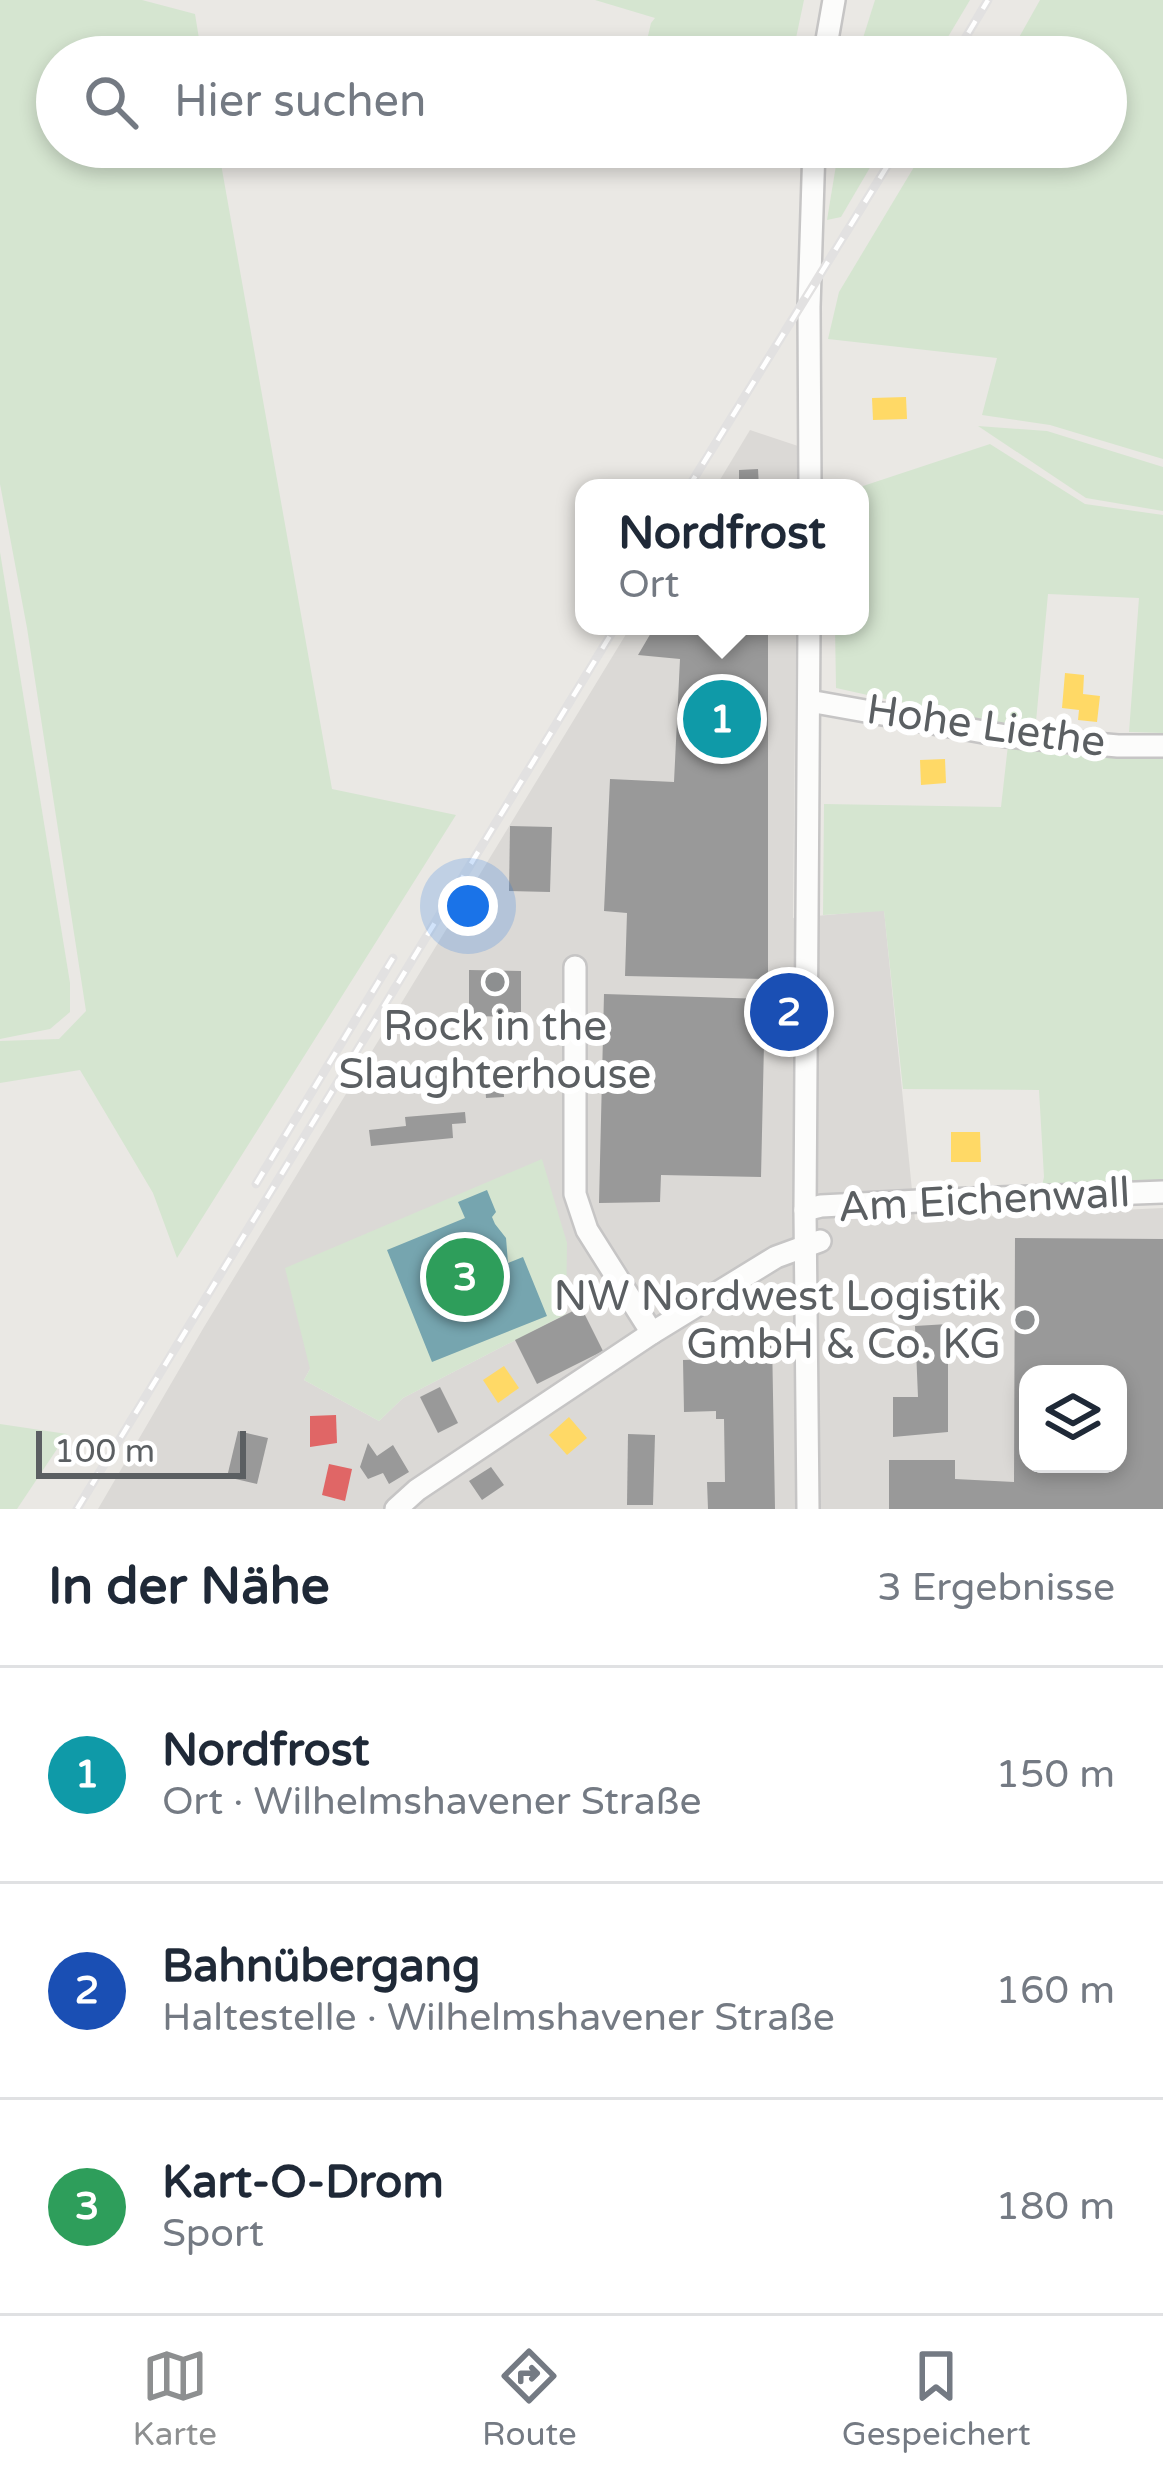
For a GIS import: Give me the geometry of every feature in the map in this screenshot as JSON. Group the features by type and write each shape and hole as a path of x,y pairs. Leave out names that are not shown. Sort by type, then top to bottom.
{"street":[{"path":"827,36 833,0"},
{"path":"811,479 813,168"},
{"path":"808,1509 813,1244 805,1210 809,635"},
{"name":"Hohe Liethe","path":"808,701 1006,736 1163,746"},
{"path":"575,967 574,1194 587,1231 652,1333"},
{"name":"Am Eichenwall","path":"805,1210 1163,1192"},
{"path":"396,1509 417,1490 652,1333 776,1257 813,1244"}],"shaded area":[{"path":"750,430 798,446 797,479 720,479"},
{"path":"626,635 796,635 793,918 884,910 915,1220 1163,1208 1163,1509 98,1509","holes":["566,1314 403,1398 379,1421 304,1380 310,1369"]}],"green space":[{"path":"0,0 142,0 195,14 199,36 36,36 36,168 222,168 332,789 456,815 177,1258 153,1193 80,1070 0,1083 0,1041 59,1039 86,1011 0,484"},
{"path":"595,0 804,0 796,36 648,36 655,18"},
{"path":"875,0 970,0 949,36 864,36"},
{"path":"1040,0 1163,0 1163,459 1050,425 982,415 997,358 828,339 839,292 913,168 1127,168 1127,36 1020,36"},
{"path":"836,168 870,168 841,217 827,220"},
{"path":"978,426 1047,431 1163,467 1163,511 1086,498"},
{"path":"990,444 1085,504 1163,515 1163,733 1129,732 1139,598 1048,594 1035,732 836,688 835,635 869,635 869,484"},
{"path":"0,552 70,983 70,1012 50,1029 0,1039"},
{"path":"1008,745 1073,756 1163,757 1163,1185 1041,1190 1039,1090 903,1089 884,911 823,915 824,804 1001,807"},
{"path":"542,1159 567,1243 566,1314 403,1398 379,1421 304,1380 310,1369 285,1268"},
{"path":"0,1424 67,1434 17,1509 0,1509"}],"building: Wohnen":[{"path":"906,397 907,419 873,420 872,398"},
{"path":"1065,673 1084,675 1083,694 1100,696 1097,722 1078,720 1079,710 1062,708"},
{"path":"945,759 946,783 921,785 920,760"},
{"path":"951,1132 980,1132 981,1162 951,1162"},
{"path":"504,1366 519,1388 498,1403 483,1380"},
{"path":"569,1417 587,1438 567,1455 549,1435"}],"building: Handel":[{"path":"336,1415 337,1443 310,1447 310,1416"},
{"path":"329,1464 352,1469 345,1501 322,1495"}],"building: Öffentlich":[{"path":"487,1190 496,1212 492,1217 506,1238 508,1263 523,1257 547,1316 432,1362 387,1250 465,1218 458,1202"}],"building: Industrie":[{"path":"758,469 759,479 739,479 739,470"},
{"path":"650,635 768,635 768,979 625,976 627,913 604,911 610,779 674,782 680,659 638,655"},
{"path":"510,826 552,827 550,892 509,891"},
{"name":"Rock in the Slaughterhouse","path":"469,970 521,971 521,1017 469,1016"},
{"path":"604,994 765,999 761,1177 661,1175 660,1202 599,1203"},
{"path":"503,1081 504,1097 486,1098 485,1082"},
{"path":"465,1112 466,1123 452,1124 453,1138 371,1146 369,1130 406,1126 405,1117"},
{"path":"1015,1238 1163,1239 1163,1509 889,1509 889,1460 955,1460 955,1479 1014,1482"},
{"path":"581,1307 603,1351 537,1384 515,1340"},
{"path":"948,1324 948,1432 893,1437 893,1397 918,1397 915,1326"},
{"path":"772,1338 775,1509 708,1509 707,1482 725,1482 724,1419 716,1419 716,1411 684,1412 683,1360 712,1359 712,1339"},
{"path":"440,1387 458,1423 438,1433 420,1397"},
{"path":"238,1431 268,1438 257,1484 227,1477"},
{"path":"628,1434 655,1435 653,1505 627,1505"},
{"path":"368,1443 377,1456 393,1445 409,1472 389,1484 383,1473 368,1479 360,1467"},
{"path":"491,1467 504,1485 482,1500 469,1481"}],"railway":[{"path":"967,36 988,0"},
{"path":"694,479 886,168"},
{"path":"77,1509 611,635"},
{"path":"256,1184 393,958"}],"place":[{"name":"Nordfrost","path":"722,719"},
{"name":"Rock in the Slaughterhouse","path":"495,982"},
{"name":"Bahnübergang","path":"789,1012"},
{"name":"Kart-O-Drom","path":"465,1277"},
{"name":"NW Nordwest Logistik GmbH & Co. KG","path":"1025,1320"}]}
